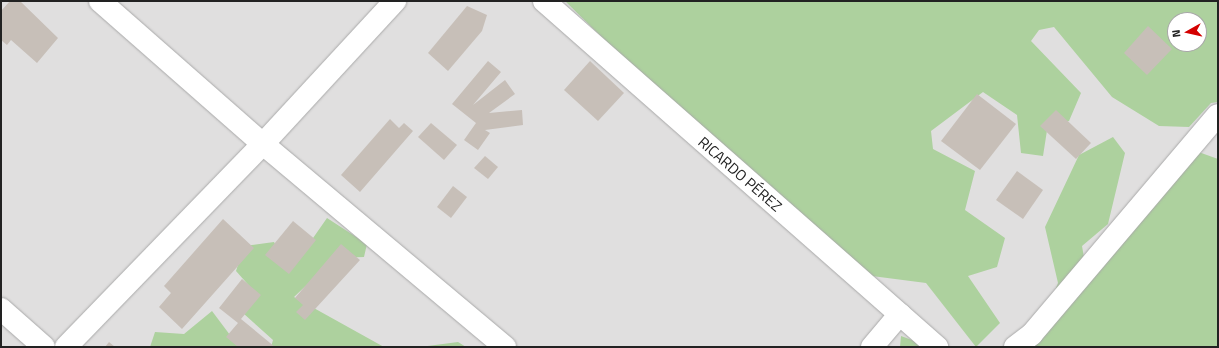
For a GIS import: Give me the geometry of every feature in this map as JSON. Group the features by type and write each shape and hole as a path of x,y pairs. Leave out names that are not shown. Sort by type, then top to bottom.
{"street":[{"path":"100,1 263,144 505,347"},
{"path":"66,347 263,144 395,1"},
{"name":"RICARDO PÉREZ","path":"544,1 937,347"},
{"path":"1015,347 1032,334 1218,115"},
{"path":"1,309 44,347"},
{"path":"872,347 900,314"}],"shaded area":[{"path":"1,1 1218,1 1218,347 1,347"}],"green space":[{"path":"565,1 1218,1 1218,102 1211,103 1189,127 1159,126 1112,97 1054,27 1039,30 1031,41 1081,93 1069,121 1048,124 1043,156 1021,153 1017,115 983,92 931,131 933,149 975,171 965,210 1005,238 997,267 968,276 1000,323 976,347 926,283 841,272"},
{"path":"1113,137 1125,153 1108,224 1082,246 1085,263 1103,267 1193,150 1218,159 1218,347 1032,347 1058,283 1045,227 1079,155"},
{"path":"327,218 367,244 364,257 335,258 294,297 384,347 271,347 273,340 243,313 252,289 236,271 244,246 274,242 290,271"},
{"path":"212,311 239,347 150,347 155,332 184,334"},
{"path":"901,336 931,347 900,347"},
{"path":"458,342 466,347 420,347"}],"building":[{"path":"10,1 20,1 58,38 37,63 11,40 7,45 1,40 1,11"},
{"path":"467,6 487,15 482,31 448,71 428,53"},
{"path":"1148,26 1167,44 1167,52 1169,52 1147,75 1124,53"},
{"path":"488,61 501,72 473,105 505,80 515,94 489,113 522,110 523,125 485,130 490,133 478,150 464,140 476,123 452,104"},
{"path":"590,61 624,93 598,121 564,90"},
{"path":"977,94 1016,124 980,170 941,141"},
{"path":"1056,110 1091,143 1076,159 1040,126"},
{"path":"390,119 399,128 404,123 413,131 360,192 341,175"},
{"path":"431,123 457,145 444,160 418,137"},
{"path":"485,156 498,167 488,179 474,168"},
{"path":"1017,171 1043,190 1023,219 996,200"},
{"path":"453,186 467,197 451,218 437,207"},
{"path":"223,219 254,248 182,329 159,307 171,293 164,286"},
{"path":"293,221 316,240 289,274 265,255"},
{"path":"341,244 360,260 305,320 296,312 303,305 295,298"},
{"path":"242,279 261,295 241,319 275,347 238,347 226,337 238,323 219,308"},
{"path":"109,342 115,347 105,347"}]}
